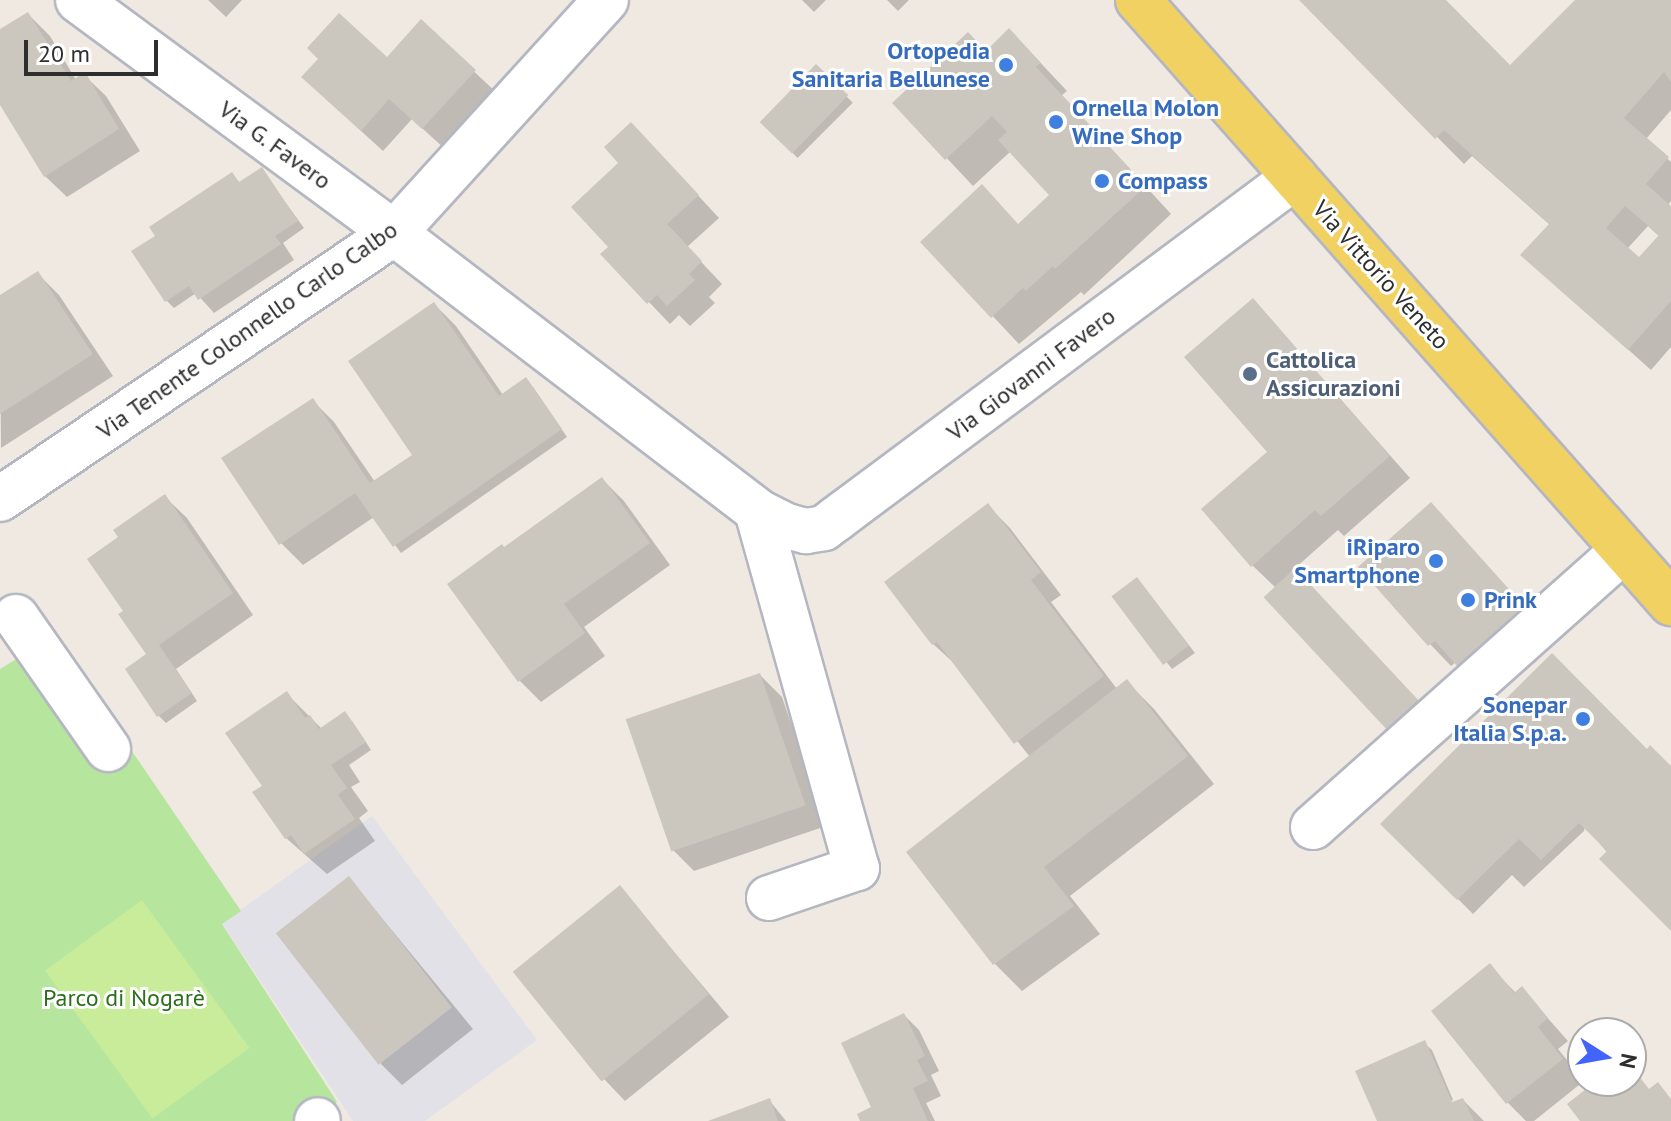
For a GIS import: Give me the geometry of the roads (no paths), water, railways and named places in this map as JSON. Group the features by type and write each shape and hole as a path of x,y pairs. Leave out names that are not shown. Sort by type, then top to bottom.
{"main road":[{"name":"Via Vittorio Veneto","path":"1138,0 1671,603"}],"street":[{"name":"Via G. Favero","path":"78,0 394,233"},
{"name":"Via Tenente Colonnello Carlo Calbo","path":"0,499 394,233 606,0"},
{"name":"Via Giovanni Favero","path":"394,233 757,511 787,526 806,531 824,528 1295,177"},
{"path":"757,511 857,868 769,898"},
{"path":"1313,827 1624,550"},
{"path":"16,617 108,749"}],"place":[{"name":"Ortopedia Sanitaria Bellunese","path":"1006,65"},
{"name":"Ornella Molon Wine Shop","path":"1056,122"},
{"name":"Compass","path":"1102,181"},
{"name":"Cattolica Assicurazioni","path":"1250,374"},
{"name":"iRiparo Smartphone","path":"1436,561"},
{"name":"Prink","path":"1468,600"},
{"name":"Sonepar Italia S.p.a.","path":"1583,719"}],"park label":[{"name":"Parco di Nogarè","path":"124,998"}]}
